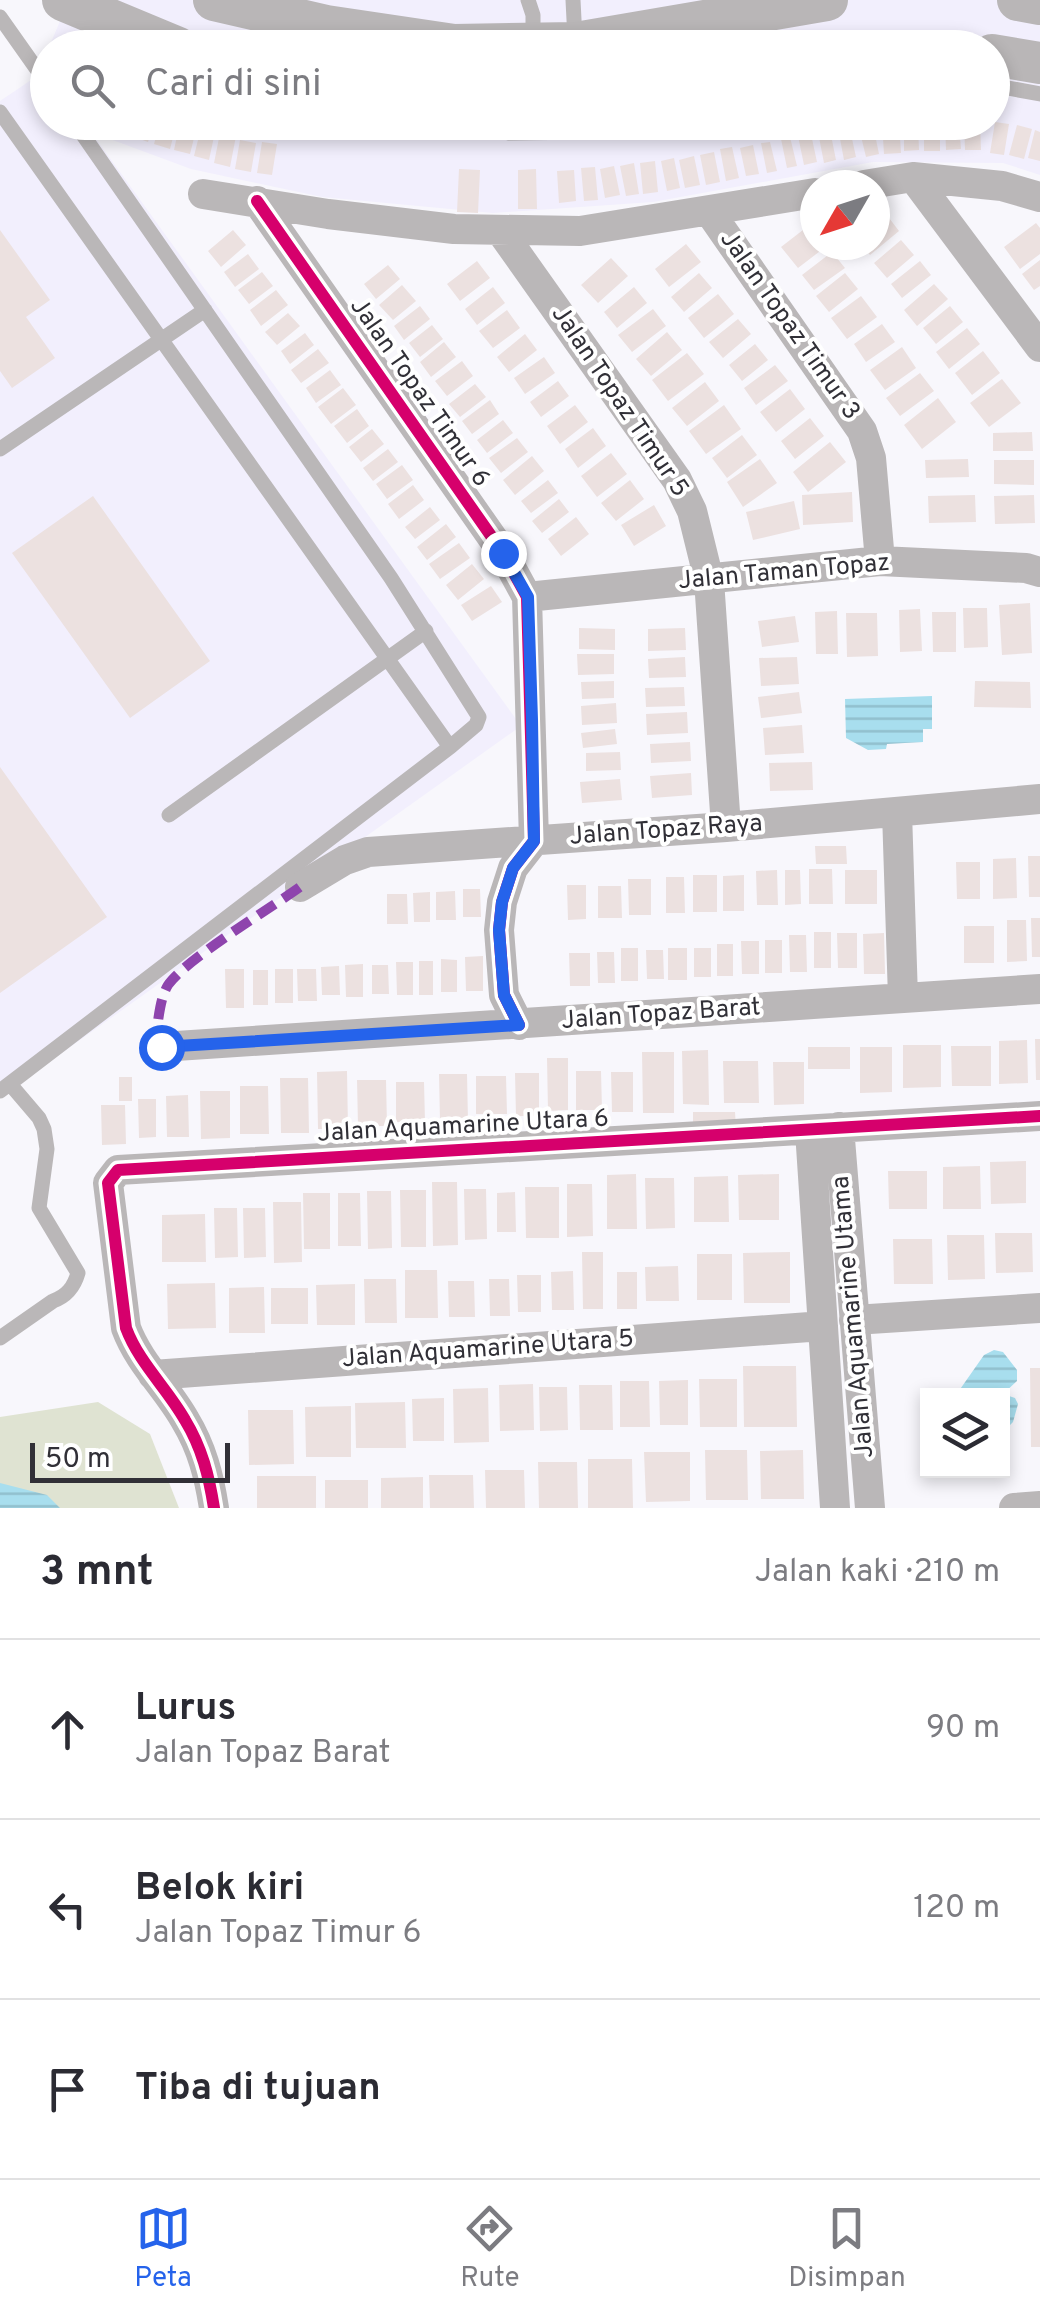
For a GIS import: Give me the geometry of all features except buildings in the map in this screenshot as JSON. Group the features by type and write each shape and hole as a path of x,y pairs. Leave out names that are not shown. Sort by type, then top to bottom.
{"main road":[{"path":"63,0 120,30"},
{"path":"214,0 383,30"},
{"path":"652,30 826,0"},
{"path":"1010,59 1040,63"}],"street":[{"path":"912,177 1040,346"},
{"path":"890,181 912,177 1002,186 1040,196"},
{"path":"203,194 454,230 580,232 800,196"},
{"name":"Jalan Topaz Timur 6","path":"258,200 503,553 528,597 534,841"},
{"name":"Jalan Topaz Timur 3","path":"709,212 862,431 871,458 880,560"},
{"name":"Jalan Topaz Timur 5","path":"500,230 677,480 692,511 709,580 726,826"},
{"name":"Jalan Taman Topaz","path":"528,597 880,560 1040,572"},
{"name":"Jalan Topaz Raya","path":"300,887 345,860 368,852 1040,800"},
{"path":"897,812 903,998"},
{"path":"519,1025 504,995 499,930 502,902 513,868 534,841"},
{"name":"Jalan Topaz Barat","path":"161,1047 1040,989"},
{"name":"Jalan Aquamarine Utara 6","path":"153,1375 126,1328 108,1182 118,1170 1040,1116"},
{"name":"Jalan Aquamarine Utama","path":"824,1129 854,1320 870,1508"},
{"name":"Jalan Aquamarine Utama","path":"824,1129 823,1326 835,1508"},
{"path":"854,1320 1040,1308"},
{"name":"Jalan Aquamarine Utara 5","path":"153,1375 823,1326"},
{"path":"153,1375 184,1418 208,1468 214,1508"},
{"path":"1014,1508 1040,1506"}],"lane":[{"path":"528,0 534,15 533,30"},
{"path":"573,0 575,30"},
{"path":"0,17 30,60"},
{"path":"1010,88 1040,94"},
{"path":"0,112 450,747"},
{"path":"0,1338 53,1300 62,1298 76,1282 78,1273 40,1208 47,1149 44,1128 40,1118 5,1087 450,747 476,725 479,717 426,631 87,140"},
{"path":"0,449 205,310"},
{"path":"169,815 426,631"}],"shaded area":[{"path":"69,0 1040,0 1040,175 1003,163 873,162 829,170 800,170 800,175 653,202 493,213 322,197 191,169 113,140 1010,140 1010,30 56,30"},
{"path":"30,81 30,140 97,140 521,726 0,1097 0,101"}],"green space":[{"path":"98,1402 150,1434 179,1508 0,1508 0,1417"}],"water":[{"path":"932,696 932,729 923,729 923,742 887,744 886,749 868,750 846,738 845,699"},
{"path":"994,1350 1003,1352 1017,1370 1017,1381 1009,1388 961,1388 984,1355"},
{"path":"1010,1396 1018,1404 1010,1425"},
{"path":"0,1483 47,1495 60,1508 0,1508"}],"marked path":[{"path":"161,1047 155,1038 168,985 210,948 300,887"}],"cycle path":[{"path":"257,201 503,553 527,597 534,841 513,868 502,902 499,930 504,995 519,1025"},
{"path":"214,1508 204,1462 191,1431 138,1353 126,1328 108,1183 118,1170 1040,1116"}],"route":[{"path":"161,1047 519,1025 504,995 499,930 502,902 513,868 534,841 528,597 503,553"}]}
